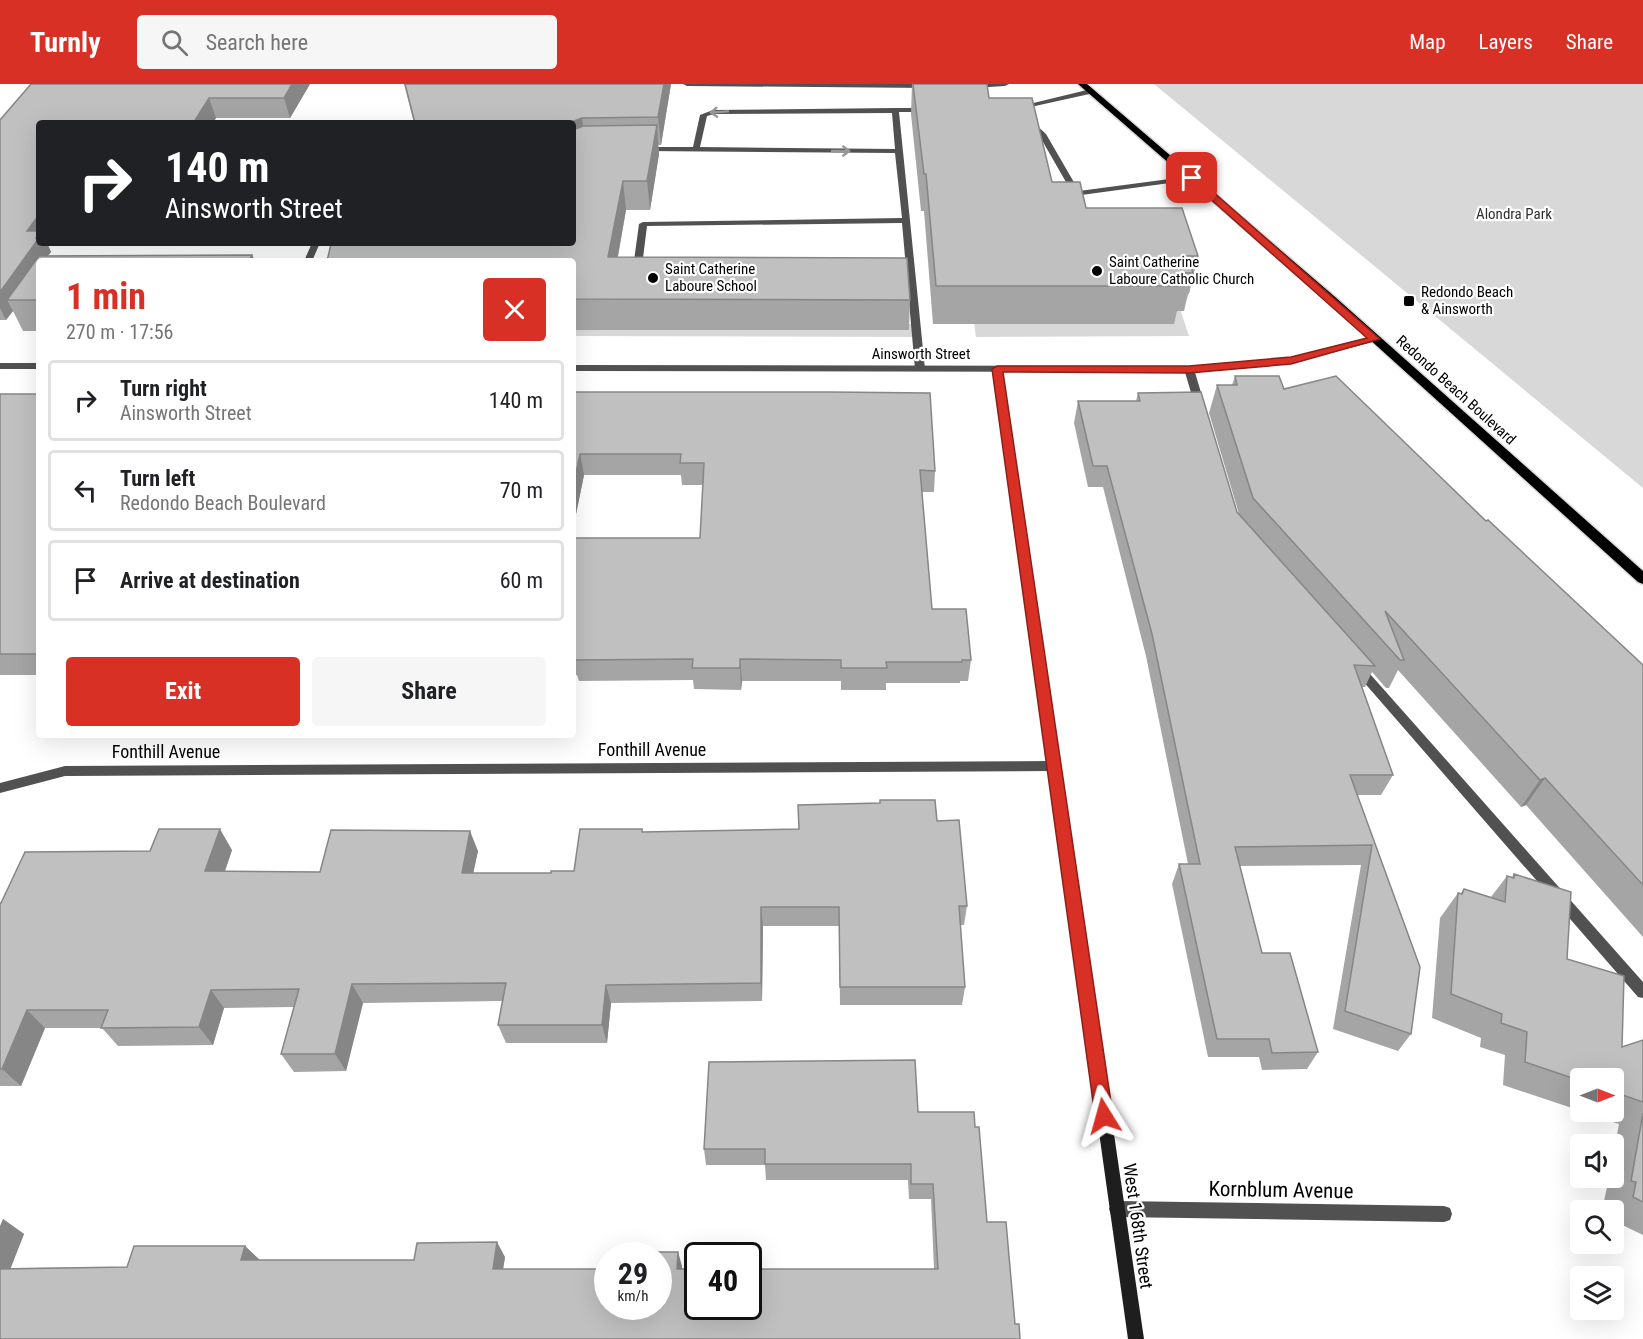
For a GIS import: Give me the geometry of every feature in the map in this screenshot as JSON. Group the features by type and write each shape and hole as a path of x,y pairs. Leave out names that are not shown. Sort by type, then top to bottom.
{"main road":[{"name":"Redondo Beach Boulevard","path":"1087,87 1643,579"}],"street":[{"path":"687,84 936,86"},
{"path":"964,86 1005,84"},
{"path":"1087,87 1012,109 1042,134 1077,194 1192,178"},
{"path":"895,110 906,220 908,267 920,369"},
{"path":"696,149 704,115 713,112 930,110"},
{"path":"639,149 900,151"},
{"path":"648,268 637,268 643,224 906,220"},
{"path":"897,267 908,267"},
{"name":"Ainsworth Street","path":"576,368 1189,369 1291,360 1374,339"},
{"path":"0,366 36,366"},
{"name":"West 168th Street","path":"997,369 1136,1339"},
{"path":"1189,369 1202,415"},
{"path":"1353,663 1643,992"},
{"name":"Fonthill Avenue","path":"0,788 65,771 1054,766"},
{"name":"Kornblum Avenue","path":"1117,1209 1444,1214"}],"green space":[{"name":"Alondra Park","path":"1154,84 1643,84 1643,488"},
{"path":"1180,309 1189,336 976,337 974,322"},
{"path":"576,323 915,324 916,337 576,336"}],"building":[{"path":"31,84 292,84 284,98 209,98 195,120 36,120 36,219 27,231 36,231 36,242 0,292 0,120"},
{"path":"405,84 664,84 658,117 582,118 576,120 414,120"},
{"path":"913,84 987,84 989,98 1032,98 1052,182 1080,182 1086,208 1182,208 1198,256 1187,256 1193,273 1179,273 1184,286 936,286 926,174 924,174"},
{"path":"657,125 647,181 623,181 608,257 907,258 910,300 576,299 576,258 328,258 331,246 576,246 576,129 583,126"},
{"path":"252,255 250,258 38,258 39,256"},
{"path":"36,260 36,300 7,300"},
{"path":"1235,376 1279,376 1284,389 1336,376 1486,521 1488,520 1643,665 1643,885 1545,778 1540,780 1385,611 1404,660 1400,660 1253,498 1217,385 1237,385"},
{"path":"576,392 930,393 935,471 920,470 932,609 966,609 971,660 886,662 887,668 841,668 841,660 740,659 740,668 692,668 693,659 576,660 576,538 700,538 704,463 680,463 681,454 580,454 576,473"},
{"path":"1201,392 1237,512 1375,666 1354,665 1393,775 1350,775 1420,967 1411,1034 1345,1011 1372,845 1235,847 1262,953 1290,953 1318,1052 1272,1053 1269,1039 1217,1039 1179,864 1200,864 1152,634 1107,466 1093,466 1078,401 1140,401 1138,393"},
{"path":"0,394 36,394 36,654 0,654"},
{"path":"880,800 935,800 937,821 959,820 967,906 959,906 965,987 840,987 839,907 761,907 761,983 606,985 602,1025 498,1025 506,983 352,984 335,1054 281,1054 299,989 211,990 199,1027 101,1028 108,1010 27,1010 2,1069 0,1069 0,903 25,852 150,851 159,829 220,829 205,871 320,872 331,830 470,831 462,873 551,873 551,871 574,871 580,829 642,829 642,832 799,829 798,805 880,803"},
{"path":"1514,874 1571,892 1567,959 1624,976 1622,1047 1643,1040 1643,1102 1624,1095 1624,1068 1570,1068 1570,1077 1525,1062 1527,1032 1501,1023 1502,1014 1451,994 1458,893 1462,894 1464,889 1505,902 1507,876 1514,878"},
{"path":"915,1060 918,1112 974,1112 975,1127 979,1127 987,1222 1006,1222 1015,1324 1019,1324 1020,1339 0,1339 0,1269 127,1267 134,1246 245,1246 241,1260 414,1260 417,1243 497,1242 493,1269 594,1269 594,1320 672,1320 672,1252 678,1252 677,1269 684,1269 684,1320 762,1320 762,1269 938,1269 933,1184 911,1184 911,1164 765,1164 765,1149 704,1149 709,1062"},
{"path":"1643,1113 1643,1202 1633,1197 1636,1182 1631,1181"}],"place":[{"name":"Saint Catherine Laboure Catholic Church","path":"1097,271"},
{"name":"Saint Catherine Laboure School","path":"653,278"},
{"name":"Redondo Beach & Ainsworth","path":"1409,301"}],"route":[{"path":"1104,1116 997,369 1189,369 1291,360 1374,339 1192,178"}]}
